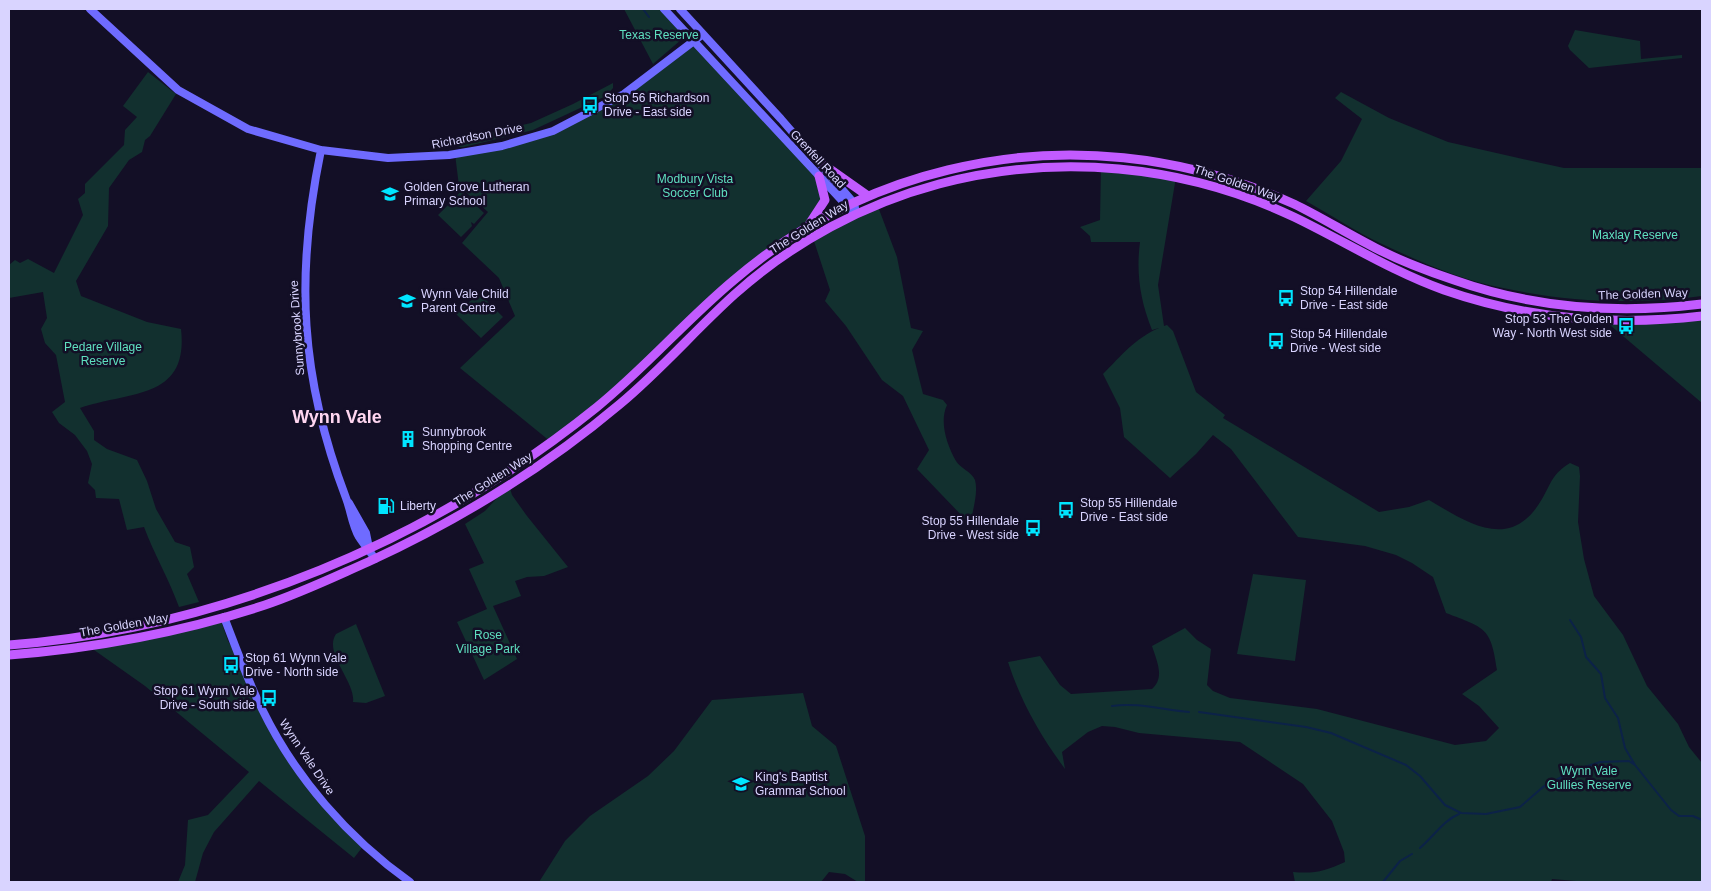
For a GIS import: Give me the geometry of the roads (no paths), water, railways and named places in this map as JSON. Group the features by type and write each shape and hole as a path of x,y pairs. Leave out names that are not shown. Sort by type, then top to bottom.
{"main road":[{"name":"The Golden Way","path":"9,645 110,630 232,601 312,574 369,548 454,505 513,468 557,437 633,376 734,280 773,249 806,228 868,196 938,172 1000,160 1062,155 1138,159 1198,170 1260,190 1307,210 1400,260 1488,291 1547,303 1602,308 1655,308 1702,304"},
{"path":"817,160 868,196"},
{"name":"The Golden Way","path":"9,655 118,640 224,617 287,597 375,558 469,510 550,458 621,403 755,278 806,242 856,213 940,184 986,174 1066,166 1128,169 1194,181 1251,199 1297,218 1396,271 1438,288 1483,302 1526,311 1591,320 1661,320 1702,316"},
{"path":"806,228 824,200 819,176"},
{"path":"207,608 224,617 232,601"}],"street":[{"name":"Richardson Drive","path":"90,9 178,90 209,109 248,129 321,150 388,158 449,155 502,146 553,131 624,94 703,34"},
{"name":"Grenfell Road","path":"664,9 819,176 851,204"},
{"name":"Grenfell Road","path":"680,9 817,160 856,213"},
{"name":"Sunnybrook Drive","path":"321,150 306,237 304,287 306,335 318,412 336,474 360,538 375,558"},
{"name":"Wynn Vale Drive","path":"224,617 240,660 263,711 300,771 322,801 364,845 410,882"}],"waterway":[{"path":"643,9 649,17"},
{"path":"1570,620 1581,637 1586,657 1601,674 1605,698 1618,718 1625,748 1635,765 1671,810 1679,816 1693,816 1702,820"},
{"path":"1112,706 1141,706 1189,712"},
{"path":"1199,712 1306,727 1331,733 1406,765 1420,776 1445,805 1461,813 1486,814 1520,807 1543,787 1573,771 1600,762 1629,761 1635,765"},
{"path":"1420,848 1444,824 1459,814"},
{"path":"1383,882 1400,861 1412,854"}],"place":[{"name":"Stop 56 Richardson Drive - East side","path":"590,105"},
{"name":"Golden Grove Lutheran Primary School","path":"390,194"},
{"name":"Stop 54 Hillendale Drive - East side","path":"1286,298"},
{"name":"Wynn Vale Child Parent Centre","path":"407,301"},
{"name":"Stop 53 The Golden Way - North West side","path":"1626,326"},
{"name":"Stop 54 Hillendale Drive - West side","path":"1276,341"},
{"name":"Sunnybrook Shopping Centre","path":"408,439"},
{"name":"Liberty","path":"386,506"},
{"name":"Stop 55 Hillendale Drive - East side","path":"1066,510"},
{"name":"Stop 55 Hillendale Drive - West side","path":"1033,528"},
{"name":"Stop 61 Wynn Vale Drive - North side","path":"231,665"},
{"name":"Stop 61 Wynn Vale Drive - South side","path":"269,698"},
{"name":"King's Baptist Grammar School","path":"741,784"}],"district":[{"name":"Wynn Vale","path":"337,417"}],"park label":[{"name":"Texas Reserve","path":"659,35"},
{"name":"Modbury Vista Soccer Club","path":"695,186"},
{"name":"Maxlay Reserve","path":"1635,235"},
{"name":"Pedare Village Reserve","path":"103,354"},
{"name":"Rose Village Park","path":"488,642"},
{"name":"Wynn Vale Gullies Reserve","path":"1589,778"}]}
